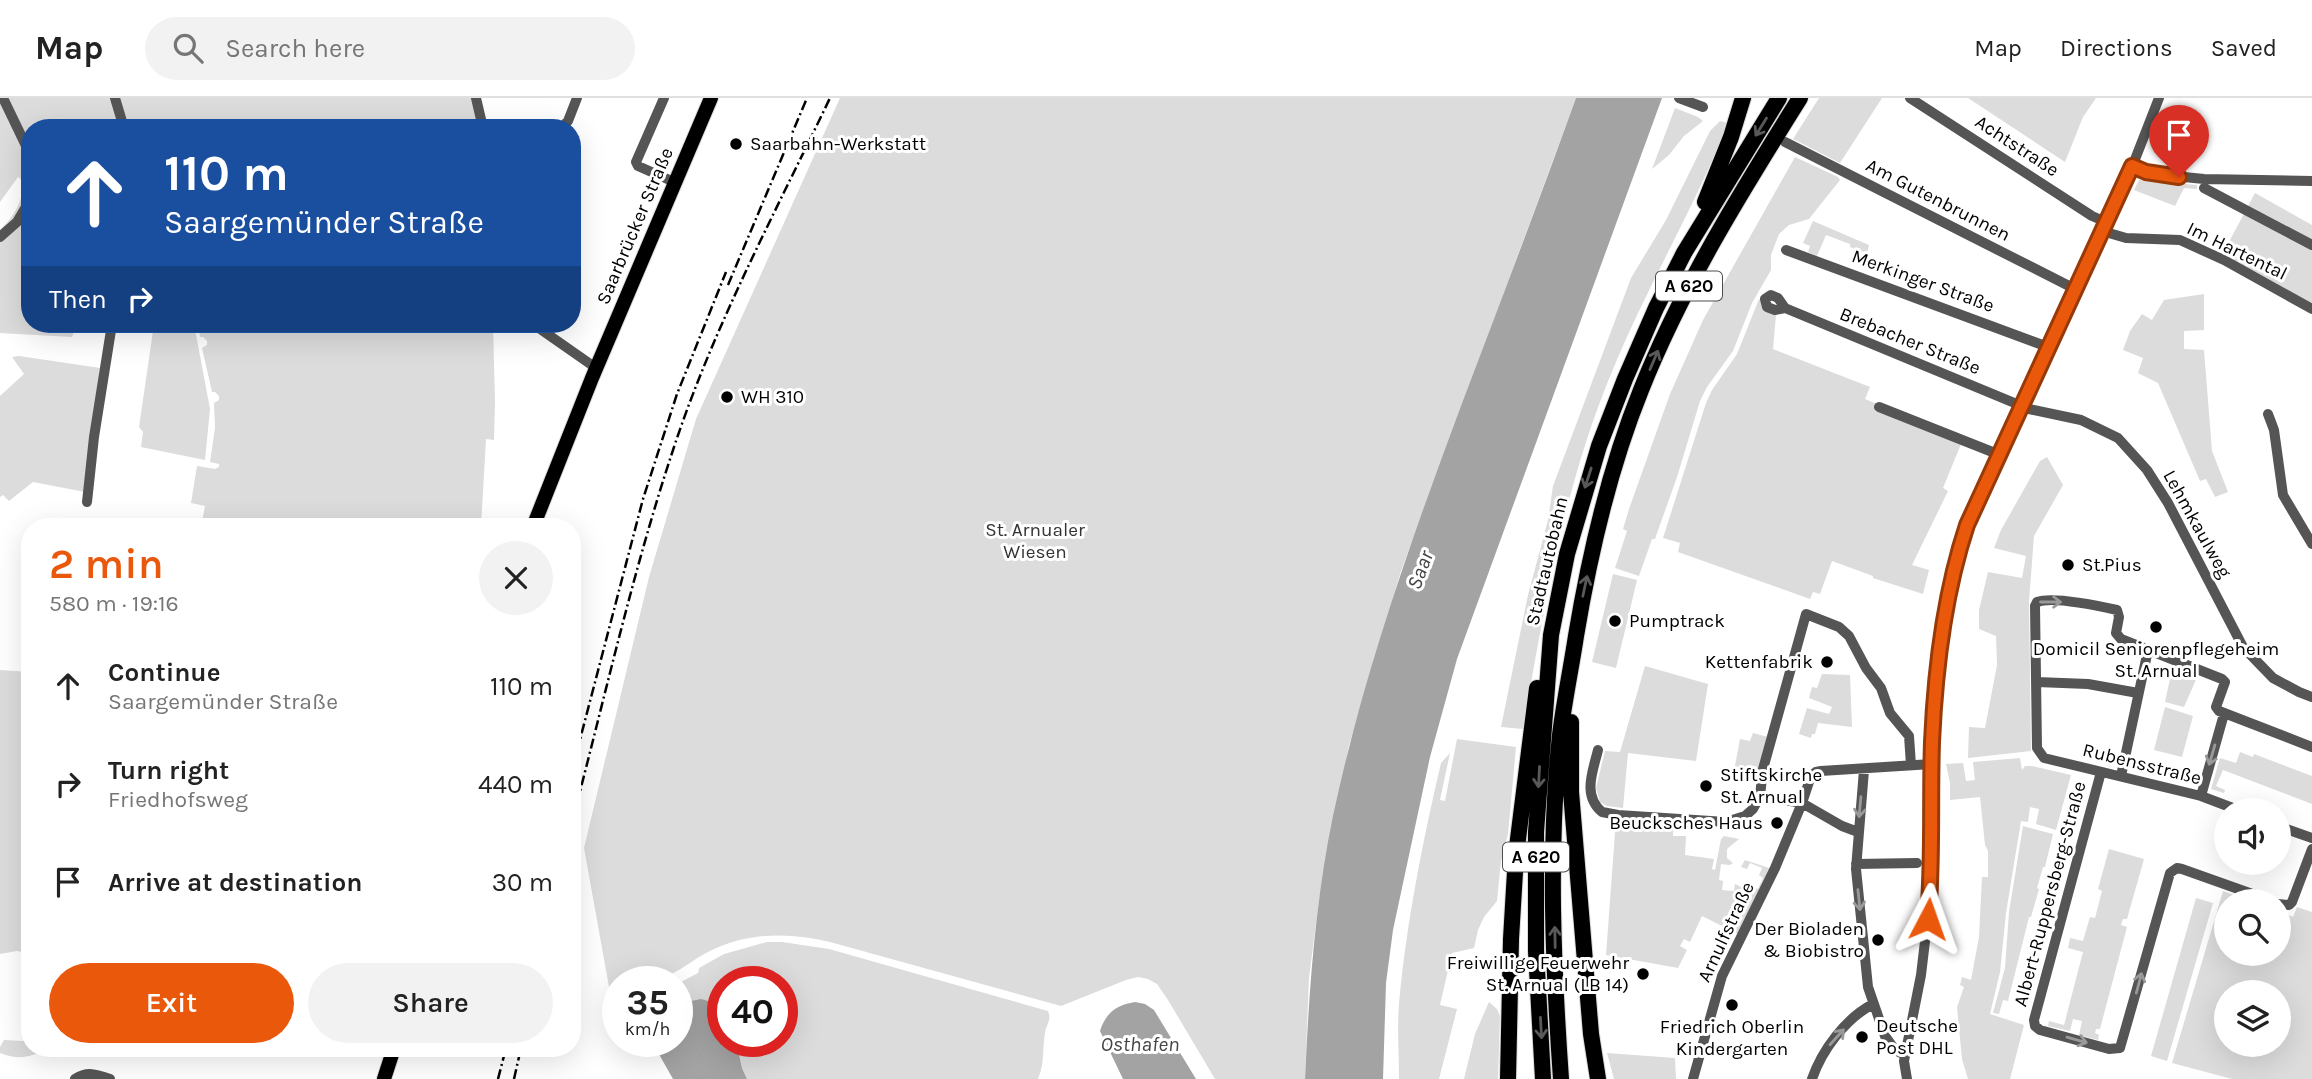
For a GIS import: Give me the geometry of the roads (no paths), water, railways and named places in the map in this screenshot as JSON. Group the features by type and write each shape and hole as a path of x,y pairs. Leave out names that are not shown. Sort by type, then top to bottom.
{"highway":[{"path":"1684,253 1731,137 1743,98"},
{"name":"Stadtautobahn","path":"1544,1079 1536,951 1536,832 1551,635 1567,554 1599,446 1639,345 1684,253 1777,101"},
{"name":"A 620","path":"1561,1079 1556,1020 1556,787 1565,696 1583,596 1606,494 1640,391 1687,290 1796,105"},
{"path":"1508,1079 1516,855 1539,671 1551,635"},
{"path":"1573,653 1571,792 1591,1034 1598,1079"}],"main road":[{"name":"Saarbrücker Straße","path":"537,518 596,368 711,98"},
{"path":"384,1079 391,1057"}],"street":[{"path":"3,98 21,135"},
{"path":"115,98 121,119"},
{"path":"476,98 481,119"},
{"path":"569,119 578,98"},
{"path":"664,98 636,162 638,166 674,183"},
{"path":"1679,98 1703,107"},
{"name":"Achtstraße","path":"1910,98 2104,226"},
{"path":"1907,1079 1903,1066 1926,940 1931,875 1932,764 1938,676 1950,583 1967,525 2132,166 2159,98"},
{"name":"Am Gutenbrunnen","path":"1784,142 2075,289"},
{"path":"2132,166 2154,174 2204,179 2312,181"},
{"path":"2204,188 2312,245"},
{"path":"0,237 21,215"},
{"name":"Im Hartental","path":"2104,226 2120,237 2180,240 2224,260 2312,309"},
{"name":"Merkinger Straße","path":"1786,250 2048,347"},
{"name":"Brebacher Straße","path":"1785,309 2022,406"},
{"path":"87,502 111,333"},
{"path":"546,333 596,368"},
{"name":"Lehmkaulweg","path":"2022,406 2081,420 2108,432 2127,446 2147,470 2168,503 2243,647 2273,678 2312,696"},
{"path":"1880,407 2000,454"},
{"path":"2268,414 2274,430 2283,495 2312,544"},
{"path":"2138,693 2088,684 2036,682 2035,606 2038,602 2043,600 2117,610 2118,637 2222,679 2225,682 2216,707 2224,714 2312,747"},
{"path":"1598,750 1590,787 1594,803 1598,809 1607,813 1727,822 1749,813 1758,803 1763,769 1806,614 1839,627 1849,636 1866,668 1881,688 1890,713 1909,736 1911,765"},
{"path":"2120,776 2148,650"},
{"name":"Rubensstraße","path":"2036,682 2037,748 2043,758 2214,801"},
{"path":"2201,796 2224,714"},
{"path":"1905,1055 1895,1050 1887,1041 1868,987 1856,864 1858,832 1864,770 1932,764"},
{"name":"Arnulfstraße","path":"1693,1079 1722,976 1765,889 1811,776 1816,772 1864,770"},
{"name":"Albert-Ruppersberg-Straße","path":"2101,772 2034,1020 2035,1026 2040,1030 2109,1049 2120,1048 2170,873 2177,868 2237,889"},
{"path":"1760,796 1802,803 1858,832"},
{"path":"2291,831 2312,838"},
{"path":"2291,903 2312,849"},
{"path":"1856,864 1917,863"},
{"path":"1812,1079 1827,1048 1854,1018 1873,1004"},
{"path":"75,1079 83,1073 110,1079"}],"water":[{"name":"Saar","path":"1576,98 1662,98 1457,659 1430,757 1393,930 1386,983 1383,1079 1305,1079 1311,980 1322,881 1345,763 1373,660 1424,507"},
{"path":"693,1001 707,1001 707,1057 740,1057 747,1079 673,1079 661,1057 693,1057"},
{"name":"Osthafen","path":"1135,1002 1154,1010 1196,1079 1123,1079 1100,1031 1113,1010"}],"railway":[{"path":"728,285 807,98"},
{"path":"581,787 645,540 690,402 746,270 830,98"},
{"path":"581,736 643,499 677,394 726,272"},
{"path":"498,1079 504,1057"},
{"path":"514,1079 519,1057"}],"place":[{"name":"Saarbahn-Werkstatt","path":"736,144"},
{"name":"WH 310","path":"727,397"},
{"name":"St.Pius","path":"2068,565"},
{"name":"Pumptrack","path":"1615,621"},
{"name":"Domicil Seniorenpflegeheim St. Arnual","path":"2156,627"},
{"name":"Kettenfabrik","path":"1827,662"},
{"name":"Stiftskirche St. Arnual","path":"1706,786"},
{"name":"Beucksches Haus","path":"1777,823"},
{"name":"Der Bioladen & Biobistro","path":"1878,940"},
{"name":"Freiwillige Feuerwehr St. Arnual (LB 14)","path":"1643,974"},
{"name":"Friedrich Oberlin Kindergarten","path":"1732,1005"},
{"name":"Deutsche Post DHL","path":"1862,1037"}],"park label":[{"name":"St. Arnualer Wiesen","path":"1035,541"}]}
